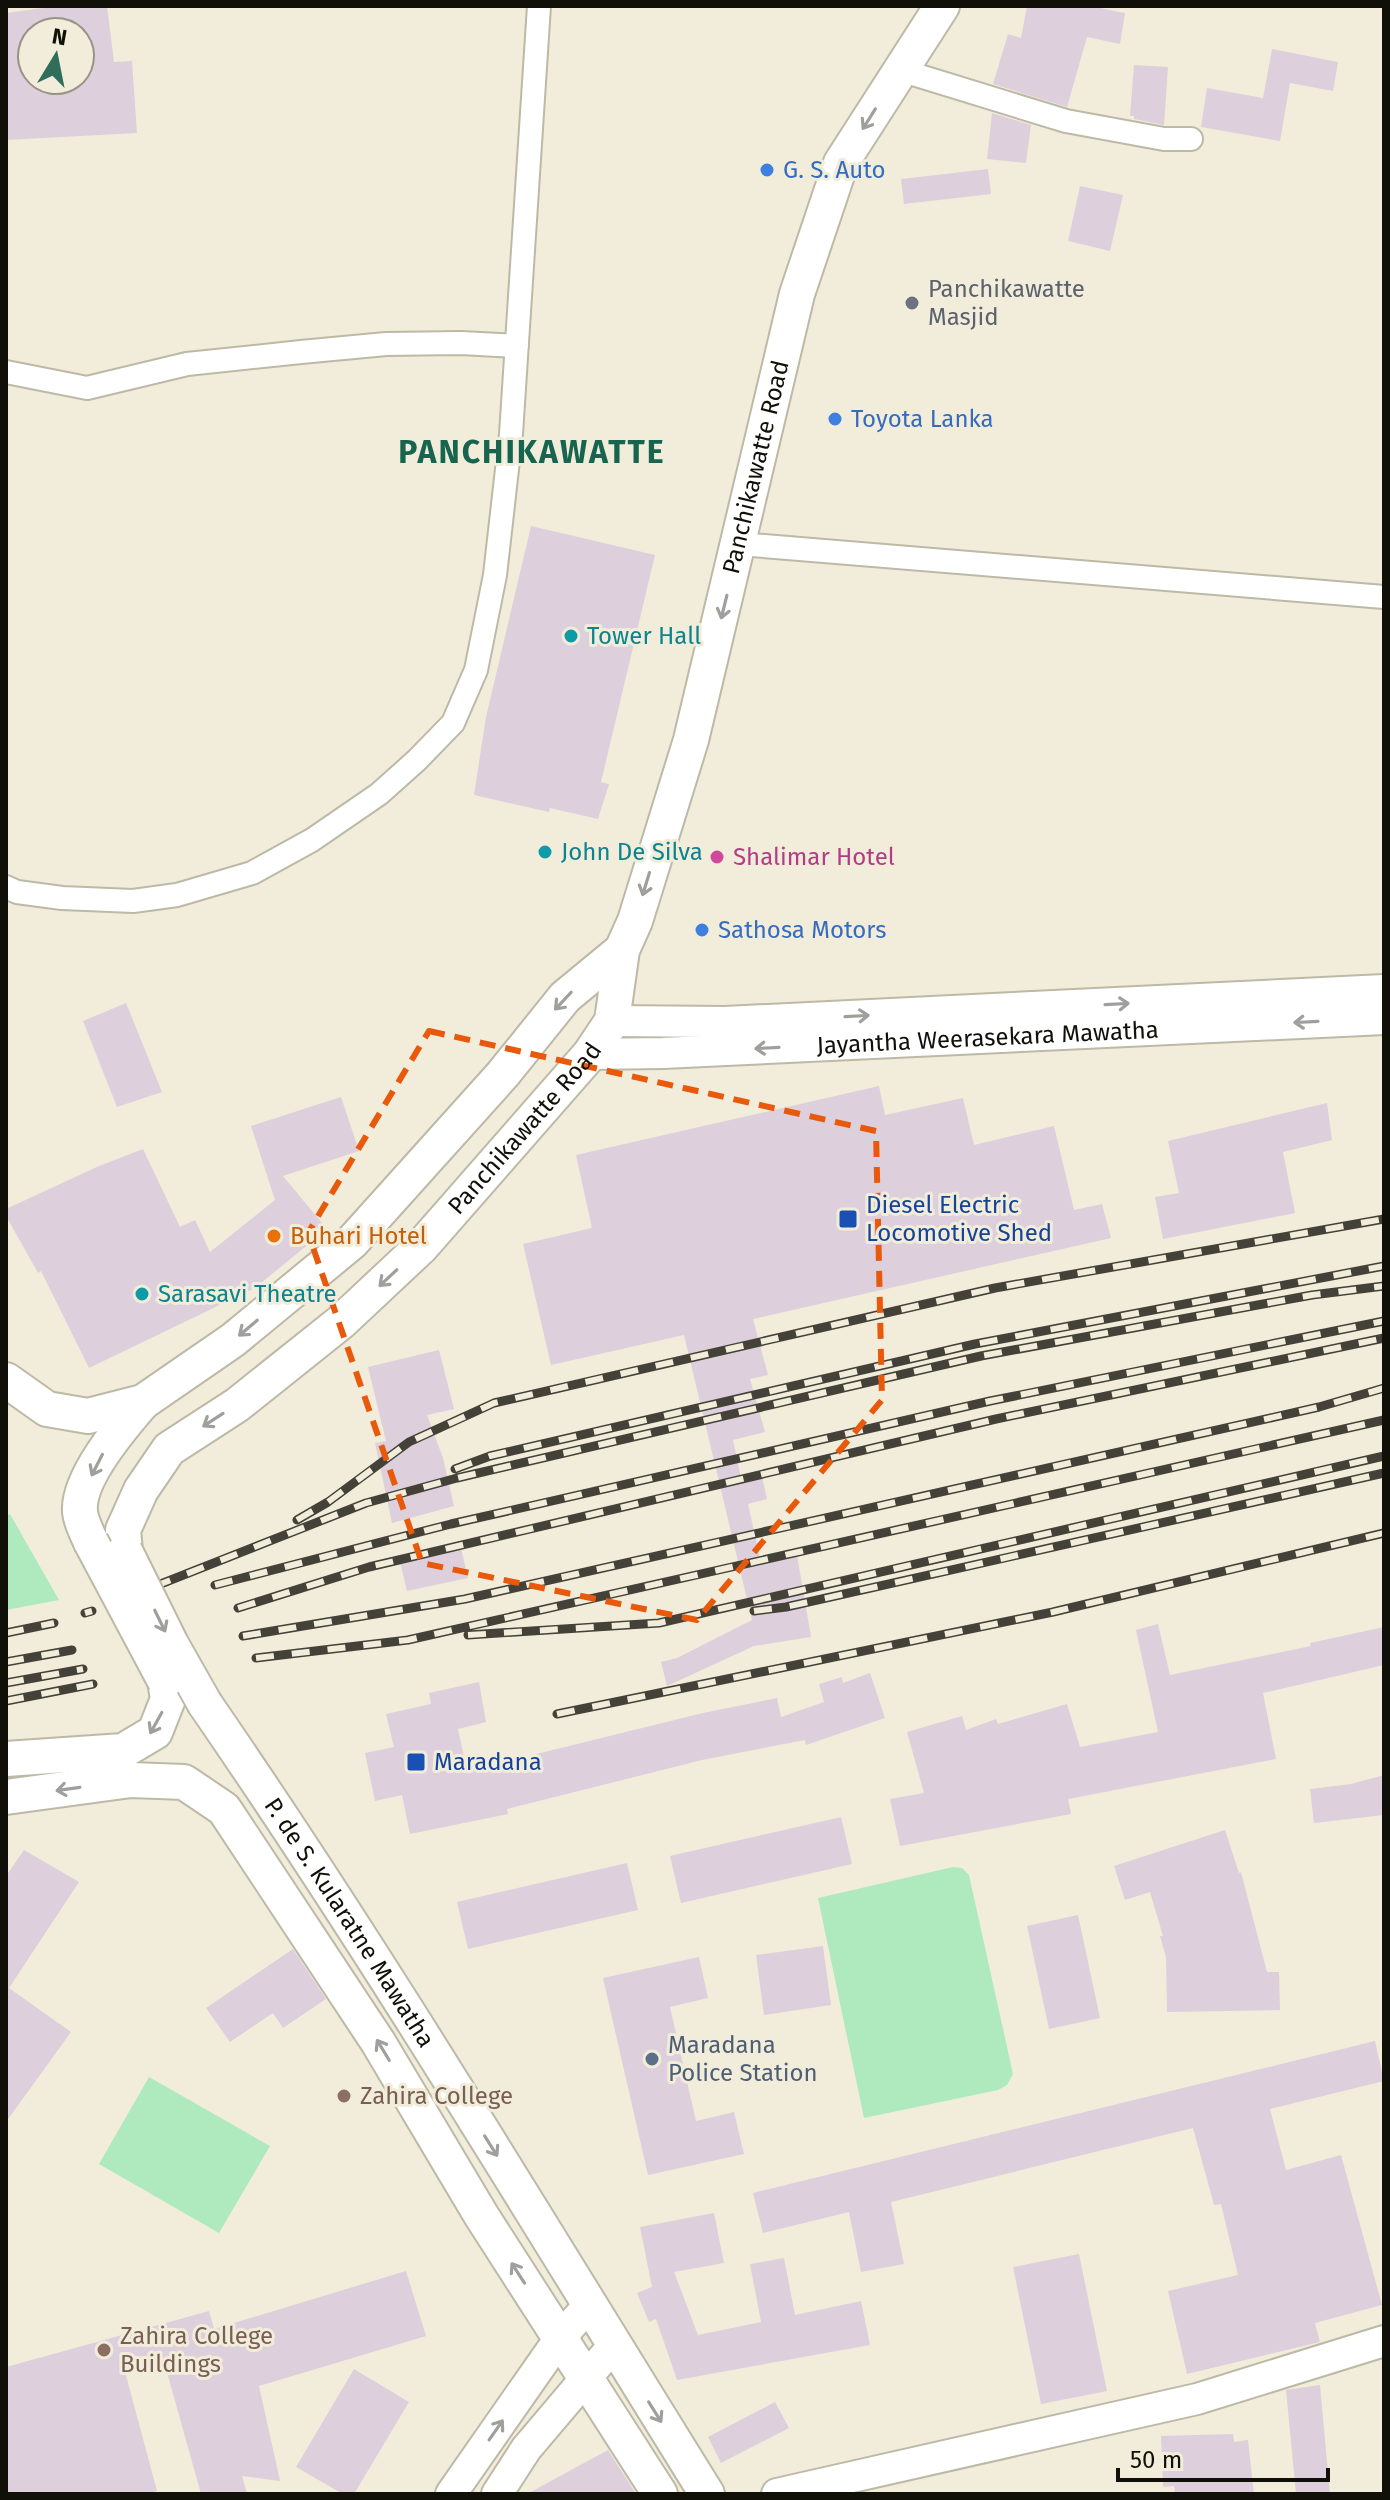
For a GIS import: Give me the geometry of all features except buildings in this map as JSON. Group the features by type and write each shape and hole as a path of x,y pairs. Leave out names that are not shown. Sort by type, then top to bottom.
{"main road":[{"name":"Panchikawatte Road","path":"125,1551 123,1530 141,1490 169,1449 237,1405 341,1322 421,1247 590,1054 612,1021 622,950 635,921 691,740 797,294 841,163 942,6"},
{"name":"Panchikawatte Road","path":"127,1766 155,1732 168,1699 165,1681 91,1542 80,1511 86,1485 110,1439 143,1402 233,1340 352,1242 503,1074 565,997 622,950"},
{"name":"Jayantha Weerasekara Mawatha","path":"612,1021 741,1021 1384,990"},
{"name":"Jayantha Weerasekara Mawatha","path":"590,1054 1384,1019"},
{"name":"Panchikawatte Road","path":"6,1380 47,1409 88,1416 143,1402"},
{"name":"P. de S. Kularatne Mawatha","path":"125,1551 205,1704 402,2005 707,2494"},
{"path":"6,1759 127,1766"},
{"name":"P. de S. Kularatne Mawatha","path":"127,1766 184,1782 224,1809 378,2042 481,2215 660,2494"},
{"path":"6,1797 127,1766"},
{"path":"451,2494 560,2338 590,2304"},
{"path":"777,2494 1197,2399 1384,2341"},
{"path":"497,2494 526,2449 614,2345"}],"street":[{"path":"6,887 17,892 62,898 133,901 177,895 252,873 312,840 379,794 453,723 476,670 491,601 511,434 539,6"},
{"path":"900,70 1066,121 1164,139 1191,139"},
{"path":"6,372 87,388 187,364 329,349 386,344 517,346"},
{"path":"739,544 1384,597"}],"highlighted area":[{"path":"429,1031 876,1131 882,1400 697,1620 422,1563 308,1233"}],"green space":[{"path":"10,1514 59,1600 6,1610 6,1516"},
{"path":"953,1867 962,1868 969,1875 1013,2074 1007,2085 998,2090 864,2118 818,1898"},
{"path":"149,2077 270,2146 219,2233 99,2164"}],"railway":[{"path":"297,1520 328,1502 409,1442 494,1403 995,1288 1384,1219"},
{"path":"455,1469 490,1456 975,1344 1384,1266"},
{"path":"120,1600 366,1503 457,1478 981,1356 1312,1295 1384,1286"},
{"path":"215,1585 451,1524 990,1401 1384,1321"},
{"path":"238,1608 369,1567 996,1419 1384,1338"},
{"path":"243,1636 465,1599 1319,1407 1384,1388"},
{"path":"256,1658 408,1640 1384,1420"},
{"path":"468,1635 659,1623 1384,1456"},
{"path":"754,1611 786,1607 1384,1473"},
{"path":"557,1714 1053,1612 1384,1533"},
{"path":"85,1613 92,1611"},
{"path":"6,1633 54,1623"},
{"path":"6,1662 72,1650"},
{"path":"6,1683 83,1669"},
{"path":"6,1701 93,1684"}],"place":[{"name":"G. S. Auto","path":"767,170"},
{"name":"Panchikawatte Masjid","path":"912,303"},
{"name":"Toyota Lanka","path":"835,419"},
{"name":"Tower Hall","path":"571,636"},
{"name":"John De Silva","path":"545,852"},
{"name":"Shalimar Hotel","path":"717,857"},
{"name":"Sathosa Motors","path":"702,930"},
{"name":"Diesel Electric Locomotive Shed","path":"848,1219"},
{"name":"Buhari Hotel","path":"274,1236"},
{"name":"Sarasavi Theatre","path":"142,1294"},
{"name":"Maradana","path":"416,1762"},
{"name":"Maradana Police Station","path":"652,2059"},
{"name":"Zahira College","path":"344,2096"},
{"name":"Zahira College Buildings","path":"104,2350"}],"district":[{"name":"PANCHIKAWATTE","path":"532,452"}]}
